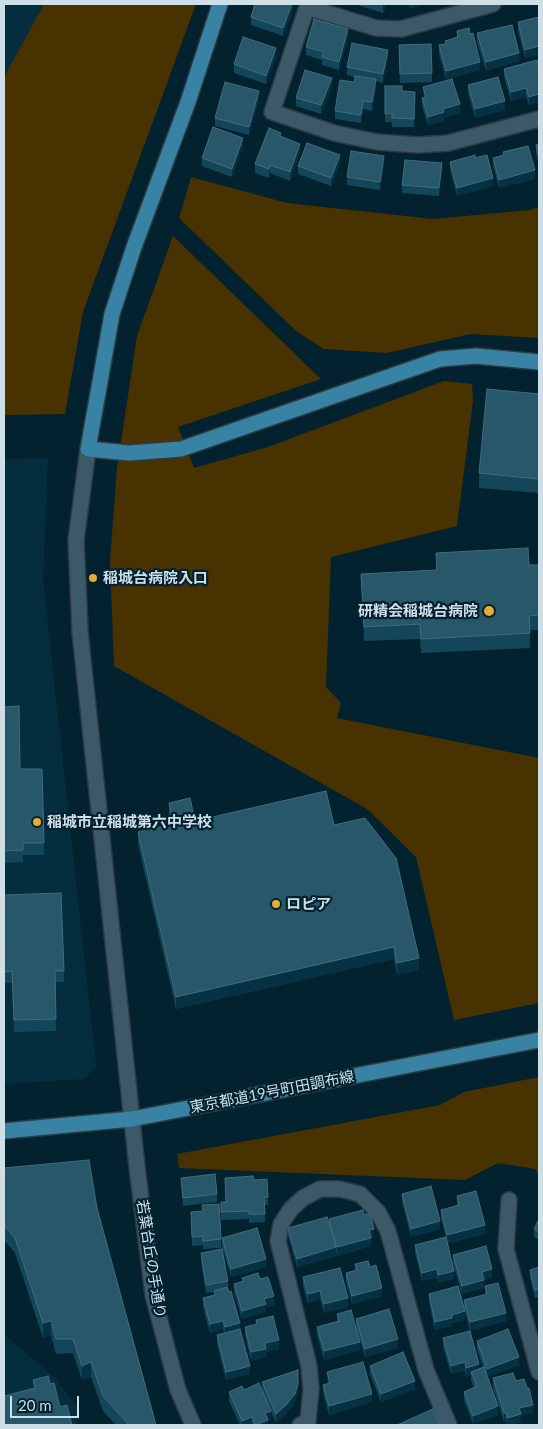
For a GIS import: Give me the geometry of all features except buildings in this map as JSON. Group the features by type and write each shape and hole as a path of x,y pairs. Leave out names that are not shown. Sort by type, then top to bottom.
{"main road":[{"path":"220,4 188,102 134,247 112,314 88,449 129,453 181,449 440,359 476,356 539,362"},
{"name":"東京都道19号町田調布線","path":"4,1131 132,1119 539,1040"}],"street":[{"path":"493,4 401,30 376,28 308,8 272,112 334,134 378,142 418,145 448,144 539,119"},
{"name":"若葉台丘の手通り","path":"88,449 76,540 80,632 132,1119 153,1295 178,1390 193,1425"},
{"path":"307,1424 311,1389 309,1366 278,1241 281,1224 291,1208 302,1198 320,1189 340,1189 360,1194 378,1212 388,1231 426,1370 449,1425"},
{"path":"509,1200 506,1249 539,1372"}],"shaded area":[{"path":"4,4 44,4 4,77"},
{"path":"44,4 196,4 83,312 65,414 4,415 4,77"},
{"path":"191,177 287,203 433,219 530,210 539,207 539,338 470,334 387,353 324,349 296,331 179,218"},
{"path":"173,236 321,379 178,427 194,468 268,447 444,381 472,384 473,401 457,526 331,557 326,687 341,703 337,718 539,758 539,1003 454,1020 416,857 367,809 114,666 110,561 117,468 137,336"},
{"name":"稲城市立稲城第六中学校","path":"48,458 43,579 96,1065 85,1079 4,1084 4,459"},
{"path":"539,1077 539,1178 536,1169 498,1163 465,1180 179,1168 177,1154 440,1105 464,1092"},
{"path":"4,1334 55,1378 80,1410 76,1422 77,1425 4,1425"}],"place":[{"name":"稲城台病院入口","path":"93,578"},
{"name":"研精会稲城台病院","path":"489,611"},
{"name":"稲城市立稲城第六中学校","path":"37,822"},
{"name":"ロピア","path":"276,904"}]}
